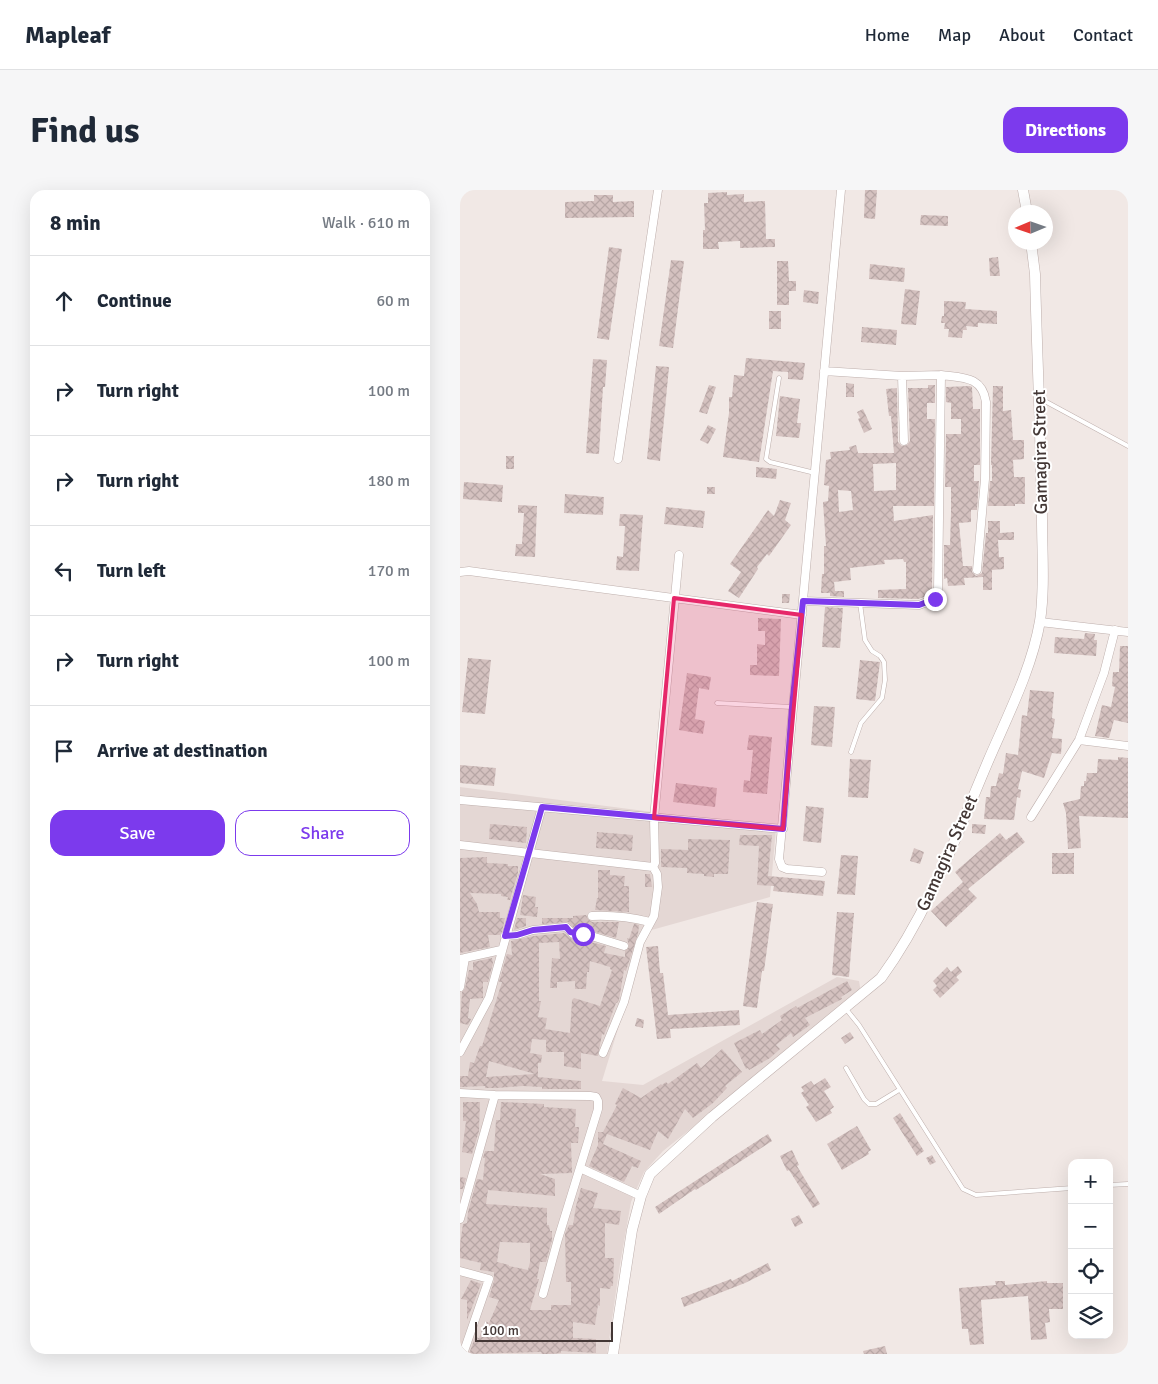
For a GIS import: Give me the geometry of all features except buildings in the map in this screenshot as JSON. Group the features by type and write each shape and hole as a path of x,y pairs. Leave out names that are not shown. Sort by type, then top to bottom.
{"street":[{"path":"618,459 658,190"},
{"path":"822,872 782,868 779,859 840,190"},
{"path":"1023,190 1025,205"},
{"name":"Gamagira Street","path":"613,1354 632,1230 641,1196 650,1174 712,1117 846,1009 881,978 897,957 934,889 1013,704 1033,650 1040,622 1042,603 1039,398 1035,274 1032,250"},
{"path":"824,371 902,376 941,375 972,380 984,390 986,402 984,479 977,570"},
{"path":"803,601 919,605 935,599 938,590 941,375"},
{"path":"902,376 904,441"},
{"path":"603,1053 624,1002 640,942 654,916 658,887 657,874 653,867 655,863 654,818 674,598 680,555"},
{"path":"460,572 469,571 802,615"},
{"path":"1040,622 1128,632"},
{"path":"1031,817 1079,740 1104,673 1115,630"},
{"path":"1079,740 1128,746"},
{"path":"460,800 783,829"},
{"path":"460,1052 489,998 542,807"},
{"path":"460,845 653,867"},
{"path":"592,916 613,915 650,922"},
{"path":"505,936 517,935 533,930 566,927 573,934 588,934 624,946"},
{"path":"460,987 462,959 501,950"},
{"path":"460,1093 590,1096 596,1098 599,1105 543,1294"},
{"path":"460,1219 495,1095"},
{"path":"580,1168 641,1196"},
{"path":"460,1271 489,1279 463,1354"}],"lane":[{"path":"778,378 766,459 770,462 815,473"},
{"path":"1039,398 1128,446"},
{"path":"851,752 861,723 882,698 885,680 884,662 880,656 872,651 865,640 860,603"},
{"path":"717,703 792,707"},
{"path":"846,1009 963,1189 976,1195 1068,1188"},
{"path":"846,1068 864,1099 869,1104 876,1104 899,1090"},
{"path":"1113,1185 1128,1184"}],"highlighted area":[{"path":"674,598 802,615 783,829 654,818"}],"shaded area":[{"path":"460,787 776,828 770,897 648,931 602,1081 643,1085 837,977 859,981 861,993 663,1151 644,1172 631,1202 607,1354 460,1354"}],"route":[{"path":"583,934 573,934 566,927 533,930 517,935 505,936 542,807 783,829 792,707 803,601 919,605 929,603 935,599"}]}
